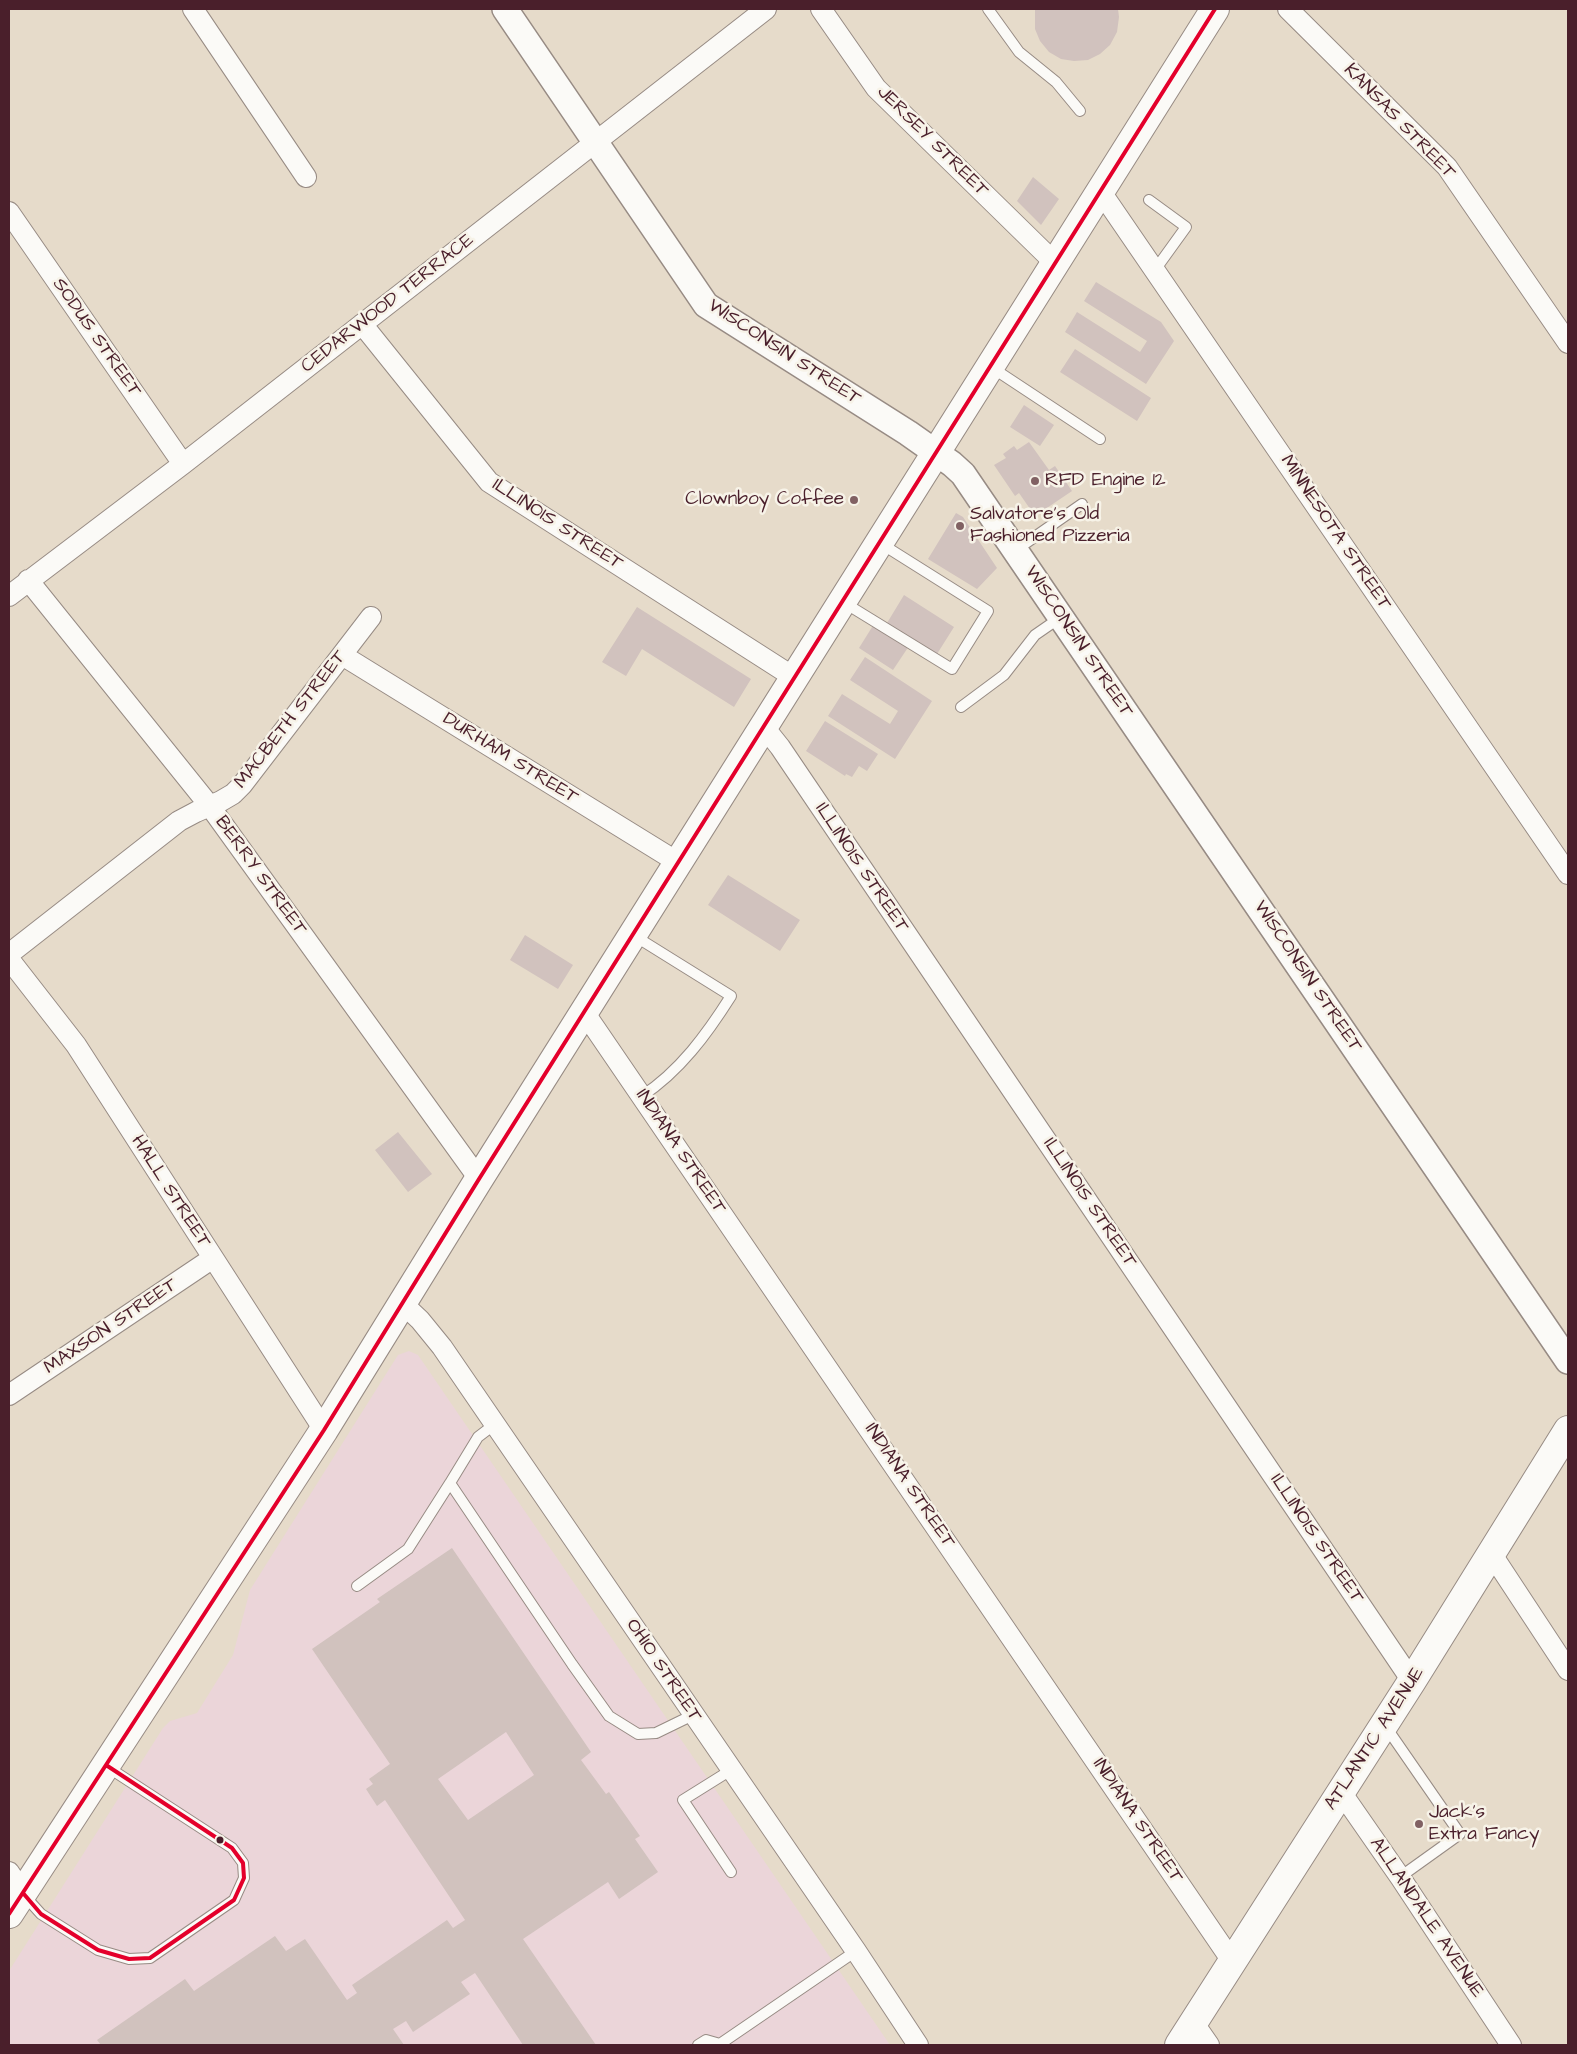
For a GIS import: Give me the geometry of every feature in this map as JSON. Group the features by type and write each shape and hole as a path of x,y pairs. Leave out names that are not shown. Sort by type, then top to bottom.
{"main road":[{"path":"13,1893 106,1766 324,1430 584,1012 1215,9"},
{"name":"ATLANTIC AVENUE","path":"1179,2045 1412,1681 1568,1430"}],"street":[{"path":"193,9 306,177"},
{"name":"WISCONSIN STREET","path":"505,9 706,305 937,453 963,474 1568,1361"},
{"name":"CEDARWOOD TERRACE","path":"9,596 183,464 766,9"},
{"name":"JERSEY STREET","path":"821,9 876,88 1056,264"},
{"name":"KANSAS STREET","path":"1288,9 1447,167 1568,343"},
{"name":"MINNESOTA STREET","path":"1101,192 1568,874"},
{"name":"SODUS STREET","path":"9,212 183,464"},
{"name":"ILLINOIS STREET","path":"362,324 489,482 795,678"},
{"name":"BERRY STREET","path":"28,580 209,805 479,1180"},
{"name":"MACBETH STREET","path":"9,954 179,822 233,794 242,785 371,617"},
{"name":"DURHAM STREET","path":"342,655 679,862"},
{"name":"ILLINOIS STREET","path":"764,727 780,747 1412,1681"},
{"name":"HALL STREET","path":"9,959 76,1045 324,1430"},
{"name":"INDIANA STREET","path":"584,1012 1232,1961"},
{"name":"MAXSON STREET","path":"9,1395 214,1258"},
{"name":"OHIO STREET","path":"402,1303 432,1333 856,1951 918,2045"},
{"path":"1492,1553 1568,1670"},
{"name":"ALLANDALE AVENUE","path":"1341,1792 1400,1877 1511,2045"},
{"path":"1193,2022 1208,2045"}],"lane":[{"path":"988,9 1019,52 1056,82 1080,111"},
{"path":"1149,200 1186,227 1155,270"},
{"path":"990,367 1100,440"},
{"path":"1015,550 1082,504"},
{"path":"843,602 952,669 988,611 880,543"},
{"path":"961,707 1004,675 1035,635 1062,617"},
{"path":"633,935 732,996 705,1037 658,1086 642,1096"},
{"path":"357,1586 408,1549 478,1438 495,1424"},
{"path":"450,1483 609,1716 638,1734 656,1733 693,1715"},
{"path":"1384,1724 1460,1834 1400,1877"},
{"path":"13,1893 41,1914 98,1950 129,1959 150,1958 234,1900 244,1878 242,1863 232,1848 106,1766"},
{"path":"731,1872 683,1800 732,1770"},
{"path":"698,2045 706,2040 720,2044 856,1951"}],"shaded area":[{"path":"409,1351 418,1355 890,2045 9,2045 9,1971 163,1728 170,1721 197,1713 233,1655 250,1590 398,1355"}],"building":[{"path":"1035,9 1118,9 1117,32 1110,45 1100,54 1088,60 1074,61 1061,59 1049,52 1040,41 1035,29"},
{"path":"1033,177 1059,199 1041,225 1017,201"},
{"path":"1096,282 1161,322 1174,341 1146,384 1065,332 1077,312 1140,352 1147,341 1084,301"},
{"path":"1075,349 1151,398 1137,421 1060,372"},
{"path":"1024,405 1054,425 1040,446 1010,427"},
{"name":"RFD Engine 12","path":"1029,442 1049,470 1055,466 1072,491 1035,516 1019,493 1015,496 994,465 1006,458 1003,454 1014,446 1017,450"},
{"path":"956,513 963,517 997,568 977,589 928,559"},
{"path":"904,595 954,627 937,654 887,623"},
{"path":"637,607 751,679 734,707 642,649 626,676 602,662"},
{"path":"874,624 909,646 893,670 859,648"},
{"path":"865,657 932,701 895,759 828,716 842,694 890,724 898,711 850,680"},
{"path":"825,721 878,754 867,771 859,766 852,777 846,774 845,776 806,751"},
{"path":"728,875 800,920 780,951 708,905"},
{"path":"525,935 573,965 558,989 510,960"},
{"path":"398,1132 432,1174 408,1192 375,1150"},
{"path":"452,1548 591,1752 581,1760 606,1794 609,1792 640,1836 635,1839 658,1872 619,1899 608,1882 523,1939 596,2045 523,2045 475,1973 461,1982 470,1994 413,2032 406,2021 393,2029 404,2045 101,2045 97,2040 185,1979 194,1991 275,1936 286,1951 305,1939 347,2000 357,1993 352,1985 447,1920 453,1928 465,1920 385,1800 377,1806 366,1789 373,1784 369,1779 390,1764 312,1649 380,1602 377,1599","holes":["506,1732 534,1775 468,1820 438,1779"]}],"transit line":[{"path":"9,1914 324,1430 479,1179 1215,9"},
{"path":"23,1893 41,1914 98,1950 129,1959 150,1958 234,1900 244,1878 243,1863 232,1848 106,1765"}],"place":[{"name":"RFD Engine 12","path":"1035,481"},
{"name":"Clownboy Coffee","path":"854,500"},
{"name":"Salvatore's Old Fashioned Pizzeria","path":"960,526"},
{"name":"Jack's Extra Fancy","path":"1419,1824"}]}
